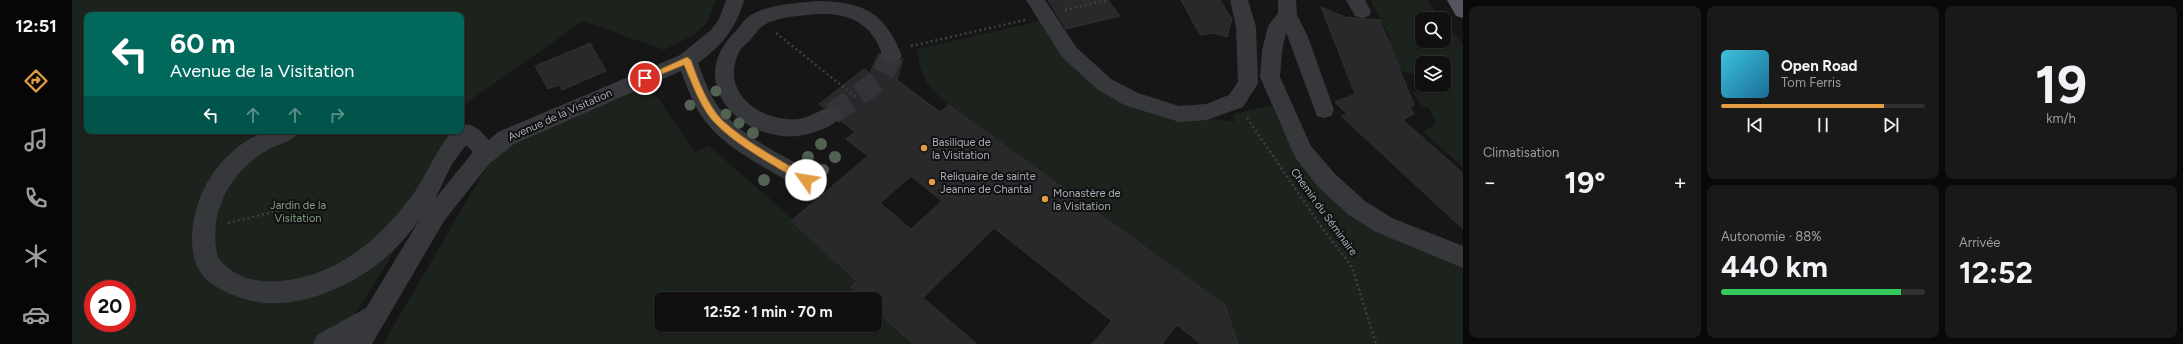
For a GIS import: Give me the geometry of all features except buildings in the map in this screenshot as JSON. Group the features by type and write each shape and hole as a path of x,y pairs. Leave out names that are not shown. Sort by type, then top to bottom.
{"main road":[{"path":"1456,0 1463,11"}],"street":[{"name":"Avenue de la Visitation","path":"358,344 436,214 481,158 506,138 687,60 710,45 725,26 735,0"},
{"path":"1040,8 1069,52 1104,84 1131,99 1179,114 1207,112 1236,101 1248,83 1246,27 1239,0"},
{"path":"832,114 824,121 804,127 769,125 753,119 737,105 727,91 724,76 730,49 758,19 801,9 828,6 852,10 866,17 886,36 892,56"},
{"path":"1287,8 1324,110"},
{"path":"1287,8 1278,26 1272,51 1270,77 1303,151 1327,181 1357,208 1384,225 1463,257"},
{"path":"687,60 698,90 718,122 751,146 806,180"},
{"path":"282,134 257,145 227,170 209,200 203,229 204,249 208,264 230,282 245,289 263,292 303,289 344,274 378,250 424,196 448,152 466,132 488,152"},
{"path":"326,344 374,316"}],"path":[{"path":"910,46 1040,8 1107,0"},
{"path":"758,19 856,97"},
{"name":"Chemin du Séminaire","path":"1236,101 1320,225 1352,267 1376,344"},
{"path":"203,229 302,205"}],"green space":[{"name":"Jardin de la Visitation","path":"72,0 716,0 707,23 692,36 664,50 583,21 464,105 464,12 84,12 84,134 452,134 455,155 336,344 72,344"},
{"path":"1370,0 1427,0 1436,12 1415,12 1415,48 1451,48 1451,30 1463,44 1463,167 1423,132 1436,123 1429,108 1422,106 1413,92 1451,92 1451,56 1415,56 1415,74 1400,71 1386,40 1391,39"},
{"path":"1040,21 1127,106 1176,121 1215,119 1234,122 1234,114 1272,105 1280,125 1304,161 1333,196 1463,263 1463,344 1238,344 1225,305 949,105 935,93 923,75 920,67 918,49"},
{"path":"630,90 652,94 659,99 695,152 709,146 793,219 791,221 846,270 866,273 851,287 856,292 654,292 654,332 882,332 882,315 913,344 383,344 490,161 514,142"}],"tunnel":[{"path":"832,114 879,80 892,56"}],"place":[{"name":"Basilique de la Visitation","path":"924,148"},
{"name":"Reliquaire de sainte Jeanne de Chantal","path":"932,182"},
{"name":"Monastère de la Visitation","path":"1045,199"}],"route":[{"path":"645,78 687,60 698,90 718,122 751,146 806,180"}]}
